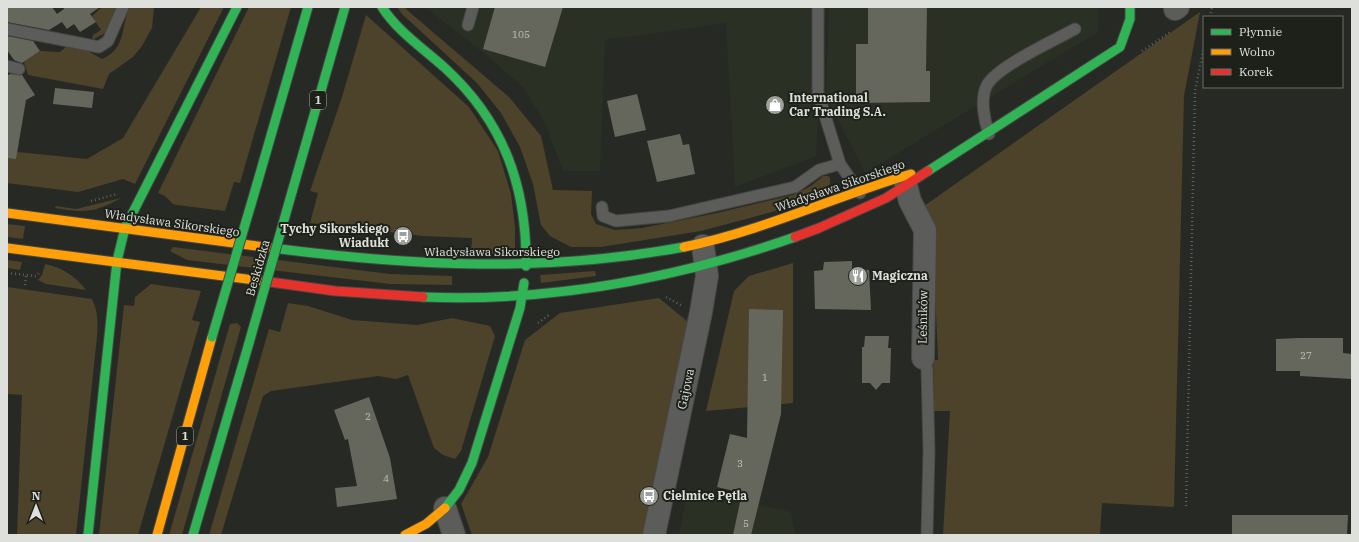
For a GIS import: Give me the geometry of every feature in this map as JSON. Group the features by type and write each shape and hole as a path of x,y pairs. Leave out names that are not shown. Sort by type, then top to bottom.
{"street":[{"path":"88,535 117,261 125,228 237,7"},
{"name":"Beskidzka","path":"157,535 212,337 308,7"},
{"name":"Beskidzka","path":"193,535 345,7"},
{"path":"382,7 396,25 473,98 500,137 515,171 524,204 527,233 526,266 522,296 472,462 458,490 445,508 426,524 405,535"},
{"path":"930,169 989,134 1120,47 1130,18 1130,7"},
{"name":"Władysława Sikorskiego","path":"7,213 357,259 452,266 526,266 625,257 741,233 882,182 930,169"},
{"name":"Władysława Sikorskiego","path":"7,248 117,261 335,291 394,296 445,298 522,296 625,283 737,256 819,228 870,207 930,169"},
{"name":"Leśników","path":"906,185 910,201 925,230 923,358"},
{"name":"Gajowa","path":"654,535 698,331 707,276 707,264 702,242"},
{"path":"445,508 454,535"}],"lane":[{"path":"7,29 99,47 108,40 123,7"},
{"path":"468,25 473,7"},
{"path":"818,7 818,93 840,164 870,207"},
{"path":"989,134 984,101 987,85 1004,68 1075,29"},
{"path":"7,66 19,68"},
{"path":"602,207 603,216 616,221 669,216 795,187 819,170 840,164"},
{"path":"923,358 927,369 929,451 928,535"}],"path":[{"path":"1186,506 1195,91 1203,51"},
{"path":"7,273 26,276 36,276 38,274"},
{"path":"25,285 26,276"}],"shaded area":[{"path":"102,7 121,7 109,31 92,40 93,35 101,30 92,16"},
{"path":"129,7 154,7 152,28 142,46 133,57 109,74 103,89 28,75 24,62 40,51 60,52 68,45 86,50 102,59 110,55 119,44 122,37"},
{"path":"201,7 224,7 135,184 123,179 78,192 7,183 7,151 87,159 123,138"},
{"path":"249,7 291,7 240,183 234,182 225,211 173,204 165,196 158,193"},
{"path":"397,7 405,7 509,97 541,136 553,190 592,191 591,214 596,224 615,230 642,228 717,213 793,195 811,186 823,176 828,176 830,178 830,184 814,200 701,231 601,247 571,247 550,236 541,225 533,184 520,147 501,113 477,83 402,14"},
{"name":"International Car Trading S.A.","path":"425,7 825,7 816,156 735,187 726,23 605,40 600,171 563,171 545,123 524,88 485,54"},
{"path":"829,7 1099,7 1098,32 865,173 826,96"},
{"path":"1200,12 1184,96 1174,507 1102,503 1100,535 943,535 950,411 934,411 933,360 938,360 933,241 924,206"},
{"path":"366,15 469,107 498,151 511,194 515,227 515,254 471,254 472,238 423,236 310,223 318,193 310,191 342,97"},
{"path":"121,198 104,207 96,209 74,211 55,208 56,206 76,209"},
{"path":"7,224 25,226 23,239 7,237"},
{"path":"173,247 390,274 452,276 452,285 390,284 187,260 170,251"},
{"path":"7,260 22,262 20,270 7,268"},
{"path":"793,263 793,403 706,411 734,291 749,276"},
{"path":"45,264 57,267 68,273 78,280 86,290 46,284 38,280 42,275"},
{"path":"595,271 596,276 541,283 540,275"},
{"path":"151,284 201,291 192,320 200,322 138,535 99,535 124,305 134,306 135,297"},
{"path":"7,287 92,299 95,308 97,337 76,535 17,535 22,395 8,394"},
{"path":"659,298 688,322 643,535 472,535 461,504 488,457 525,340 560,313"},
{"path":"288,303 308,306 352,320 417,325 452,318 490,326 495,336 461,451 455,459 443,455 434,448 408,375 396,379 378,376 271,391 263,396 221,535 209,535 269,329 280,332"},
{"path":"237,323 241,327 182,535 169,535 230,324"},
{"path":"688,489 791,512 795,535 679,535"}],"building":[{"path":"7,7 52,7 57,14 64,9 63,7 100,7 90,14 96,22 80,32 74,24 67,29 62,22 49,30 7,22"},
{"path":"495,7 563,7 545,67 483,49"},
{"path":"868,7 927,7 926,71 930,71 930,102 856,103 856,44 868,44"},
{"path":"7,36 33,41 40,51 22,63 14,60 7,50"},
{"path":"10,74 22,75 35,95 26,100 16,159 7,158 7,76"},
{"path":"55,88 94,92 92,108 53,104"},
{"path":"637,94 646,130 615,137 607,101"},
{"path":"680,134 683,145 689,144 695,174 657,182 647,141"},
{"path":"852,261 852,271 869,270 871,310 815,309 814,271 823,270 824,262"},
{"path":"749,309 783,310 781,414 751,535 733,535 742,493 717,487 730,434 747,438"},
{"path":"865,336 889,336 888,348 891,348 890,383 882,383 876,390 870,383 862,383 862,347 864,347"},
{"path":"1343,338 1343,353 1352,354 1352,379 1300,376 1300,371 1276,371 1276,339"},
{"path":"369,397 390,458 397,499 337,507 335,488 357,486 348,439 345,440 334,410"},
{"path":"1232,515 1348,515 1347,535 1232,535"}],"traffic: fast":[{"path":"88,535 117,261 125,228 237,7"},
{"path":"257,184 308,7"},
{"path":"292,192 345,7"},
{"path":"382,7 403,32 445,68 465,89 483,111 497,134 508,158 522,209 526,266"},
{"path":"928,171 1120,47 1130,19 1130,7"},
{"path":"212,337 257,184"},
{"path":"249,343 292,192"},
{"path":"423,297 471,298 518,296 612,285 704,265 795,237"},
{"path":"272,248 375,259 478,264 581,261 684,247"},
{"path":"445,508 459,490 472,463 520,308 524,283"},
{"path":"193,535 249,343"}],"traffic: slow":[{"path":"684,247 770,223 911,174"},
{"path":"7,213 272,248"},
{"path":"7,248 270,282"},
{"path":"157,535 212,337"},
{"path":"405,535 426,524 445,508"}],"traffic: jam":[{"path":"795,237 886,198 928,171"},
{"path":"270,282 335,291 423,297"}],"place":[{"name":"International Car Trading S.A.","path":"775,105"},
{"name":"Tychy Sikorskiego Wiadukt","path":"403,236"},
{"name":"Magiczna","path":"858,276"},
{"name":"Cielmice Pętla","path":"649,496"}]}
